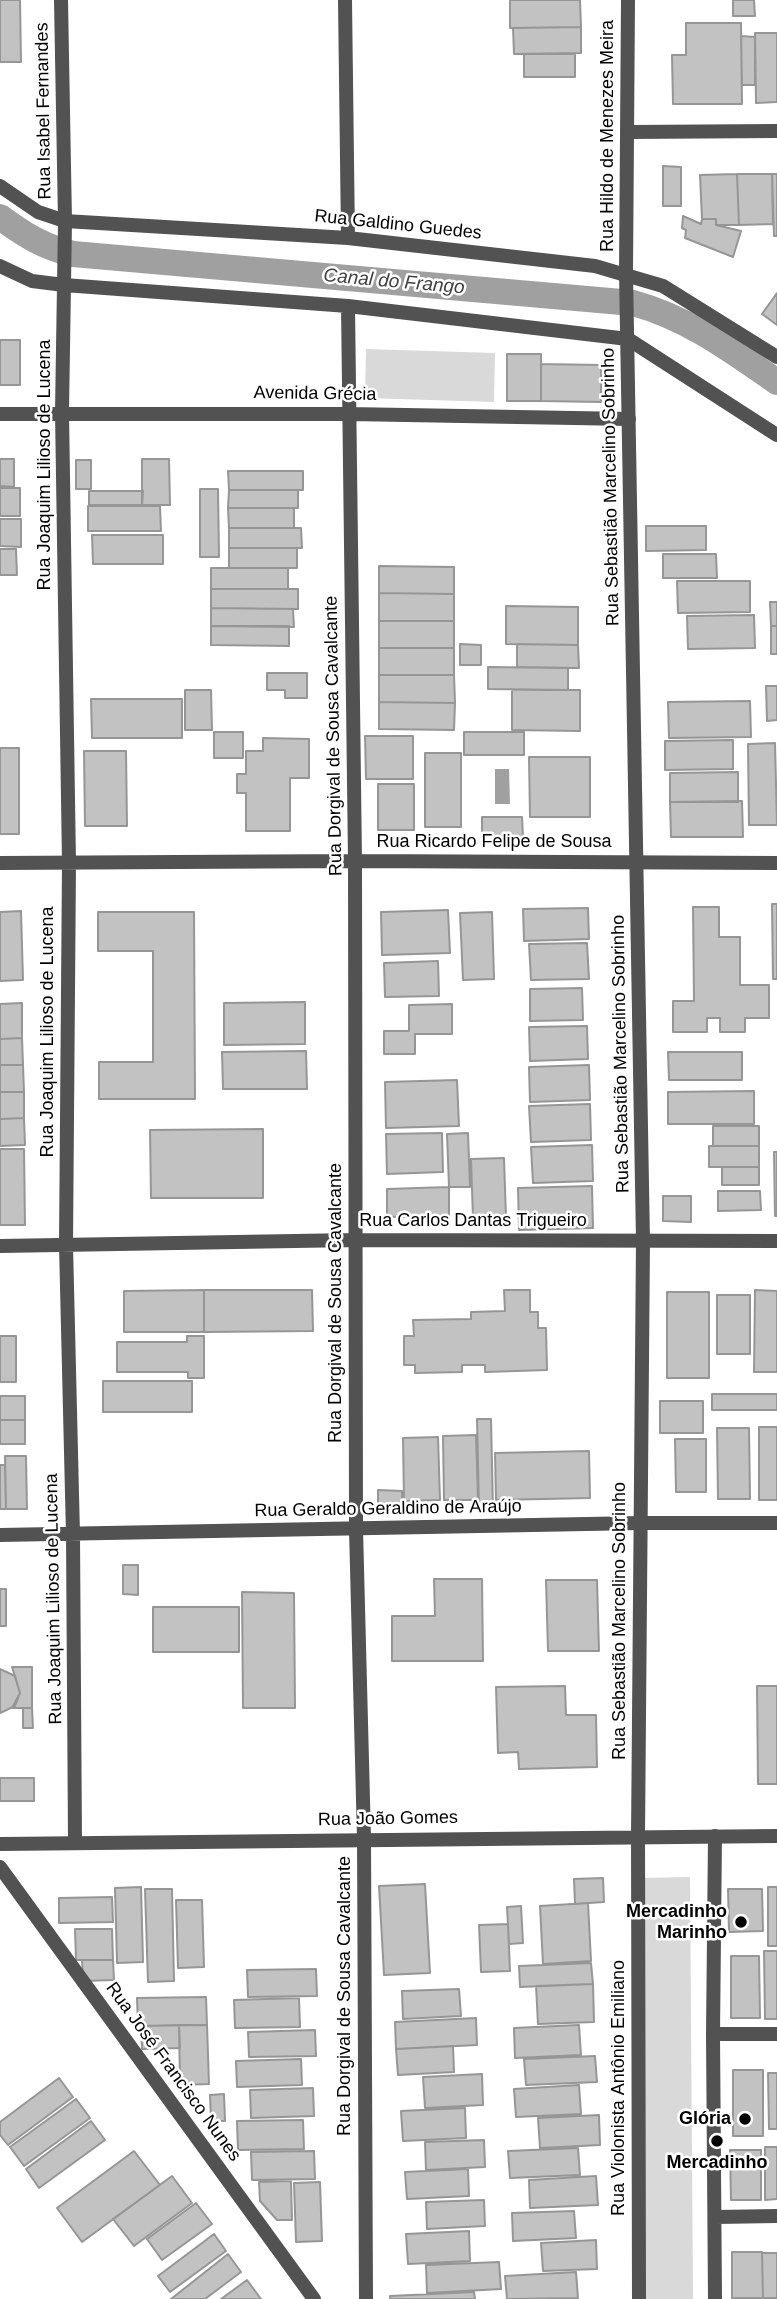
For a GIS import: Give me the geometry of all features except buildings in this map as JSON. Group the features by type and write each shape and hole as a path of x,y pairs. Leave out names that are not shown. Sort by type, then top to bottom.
{"street":[{"name":"Rua Isabel Fernandes","path":"61,0 65,221"},
{"path":"345,0 348,238"},
{"name":"Rua Hildo de Menezes Meira","path":"626,273 628,0"},
{"path":"628,132 777,131"},
{"name":"Rua Galdino Guedes","path":"0,186 38,212 65,221 348,238 595,266 626,273 675,292 777,358"},
{"name":"Rua Joaquim Lilioso de Lucena","path":"65,221 62,412 69,863 66,1245 73,1535 75,1843"},
{"path":"0,266 32,281 64,285 348,306 628,339 777,435"},
{"name":"Rua Sebastião Marcelino Sobrinho","path":"626,273 643,1241 638,1835"},
{"name":"Rua Dorgival de Sousa Cavalcante","path":"348,306 355,860 356,1529 363,1838 366,2299"},
{"name":"Avenida Grécia","path":"0,414 350,414 629,419"},
{"name":"Rua Ricardo Felipe de Sousa","path":"0,863 355,860 777,863"},
{"name":"Rua Carlos Dantas Trigueiro","path":"0,1246 354,1240 777,1241"},
{"name":"Rua Geraldo Geraldino de Araújo","path":"0,1535 640,1523 777,1523"},
{"name":"Rua João Gomes","path":"0,1844 638,1835 777,1836"},
{"name":"Rua Violonista Antônio Emiliano","path":"638,1835 639,2299"},
{"path":"715,1836 715,2299"},
{"name":"Rua José Francisco Nunes","path":"0,1867 314,2299"},
{"path":"713,2034 777,2034"},
{"path":"716,2217 777,2216"}],"shaded area":[{"path":"366,349 495,353 494,402 365,398"},
{"path":"495,769 509,769 510,804 495,804"},
{"path":"690,1877 693,2299 644,2299 639,1878"}],"waterway":[{"name":"Canal do Frango","path":"0,217 35,240 73,254 633,303 691,326 777,382"}],"place":[{"name":"Mercadinho Marinho","path":"741,1922"},
{"name":"Glória","path":"745,2119"},
{"name":"Mercadinho","path":"717,2141"}]}
